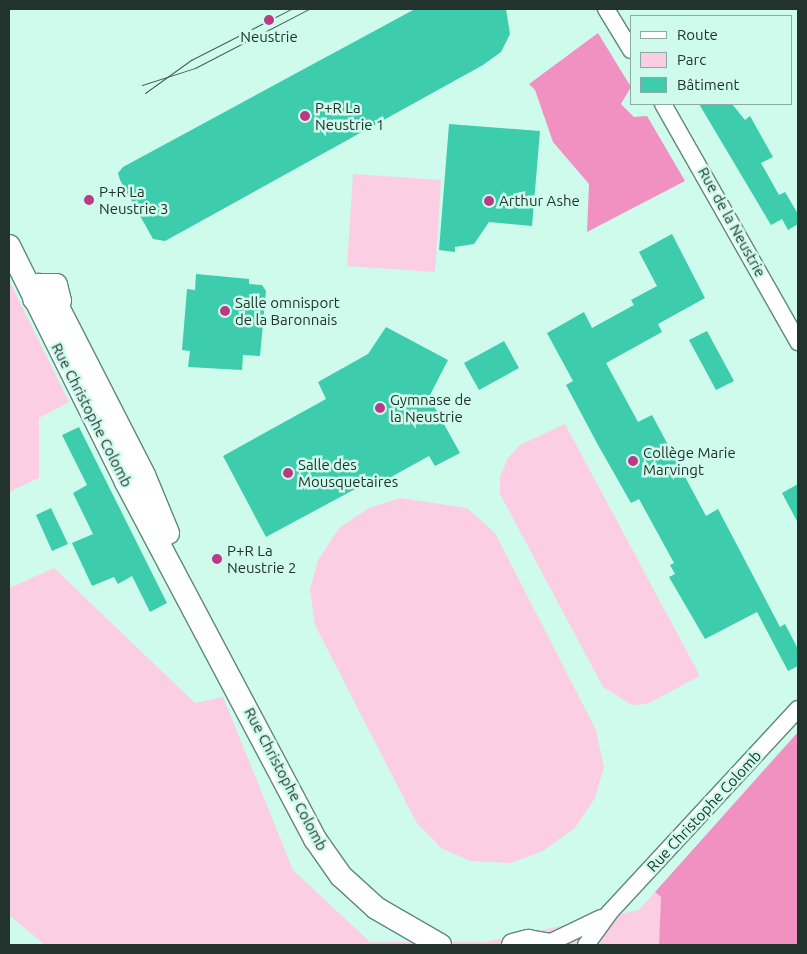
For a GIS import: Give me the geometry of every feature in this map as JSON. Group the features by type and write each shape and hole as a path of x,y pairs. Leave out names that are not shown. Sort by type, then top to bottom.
{"street":[{"path":"606,9 630,48"},
{"name":"Rue de la Neustrie","path":"664,105 798,342"},
{"name":"Rue Christophe Colomb","path":"9,229 207,629 329,860 376,908 443,944"},
{"name":"Rue Christophe Colomb","path":"9,246 43,298"},
{"name":"Rue Christophe Colomb","path":"586,945 610,913 798,709"},
{"name":"Rue Christophe Colomb","path":"548,944 610,913"},
{"path":"513,945 528,941 548,944"}],"green space":[{"path":"353,174 441,180 435,272 347,266"},
{"path":"9,280 69,402 39,418 39,478 9,492"},
{"path":"565,424 700,676 647,704 632,705 603,687 500,494 500,476 508,458 520,445"},
{"path":"400,498 467,508 495,533 596,730 604,767 595,798 575,828 543,851 511,863 471,861 441,848 416,822 315,625 310,590 318,560 339,528 369,508"},
{"path":"54,568 195,703 223,697 293,870 370,942 484,942 639,910 655,892 661,896 659,945 45,945 9,915 9,588"}],"shaded area":[{"path":"598,33 630,85 621,104 634,117 647,116 685,181 587,232 589,184 553,142 535,90 529,84"},
{"path":"798,732 798,945 659,945 661,897 655,892"}],"building":[{"name":"P+R La Neustrie 1","path":"415,9 506,9 510,34 501,52 483,65 165,241 153,239 120,180 118,173 123,167"},
{"path":"700,105 733,105 745,120 750,116 773,157 761,163 779,195 785,192 798,214 798,224 788,230 782,219 771,225"},
{"name":"Arthur Ashe","path":"449,124 540,131 532,226 489,222 474,244 455,247 455,252 439,250"},
{"name":"Collège Marie Marvingt","path":"672,234 705,298 658,324 662,332 606,363 638,422 652,415 706,516 718,509 780,627 785,624 798,649 798,666 788,671 757,612 705,639 669,577 675,574 670,565 674,563 639,499 631,503 598,445 566,385 573,381 547,333 584,312 592,328 634,305 631,300 657,286 639,252"},
{"name":"Salle omnisport de la Baronnais","path":"196,274 249,279 249,284 262,285 266,291 260,356 243,355 242,370 188,367 190,351 182,350 187,289 195,290"},
{"path":"386,327 448,360 429,397 460,453 435,466 429,456 373,487 370,481 266,537 223,456 326,399 318,382 368,354"},
{"path":"707,331 734,381 716,390 689,340"},
{"path":"504,341 519,368 479,390 464,363"},
{"path":"79,427 167,603 150,612 132,576 118,584 114,577 92,586 72,543 93,534 73,493 87,485 62,435"},
{"path":"798,484 798,523 782,493"},
{"path":"51,508 68,544 52,551 36,515"}],"tram line":[{"path":"145,93 191,60 291,9"},
{"path":"142,85 195,68 309,9"}],"place":[{"name":"Neustrie","path":"269,20"},
{"name":"P+R La Neustrie 1","path":"305,116"},
{"name":"P+R La Neustrie 3","path":"89,200"},
{"name":"Arthur Ashe","path":"489,201"},
{"name":"Salle omnisport de la Baronnais","path":"225,311"},
{"name":"Gymnase de la Neustrie","path":"380,408"},
{"name":"Collège Marie Marvingt","path":"633,461"},
{"name":"Salle des Mousquetaires","path":"288,473"},
{"name":"P+R La Neustrie 2","path":"217,559"}]}
